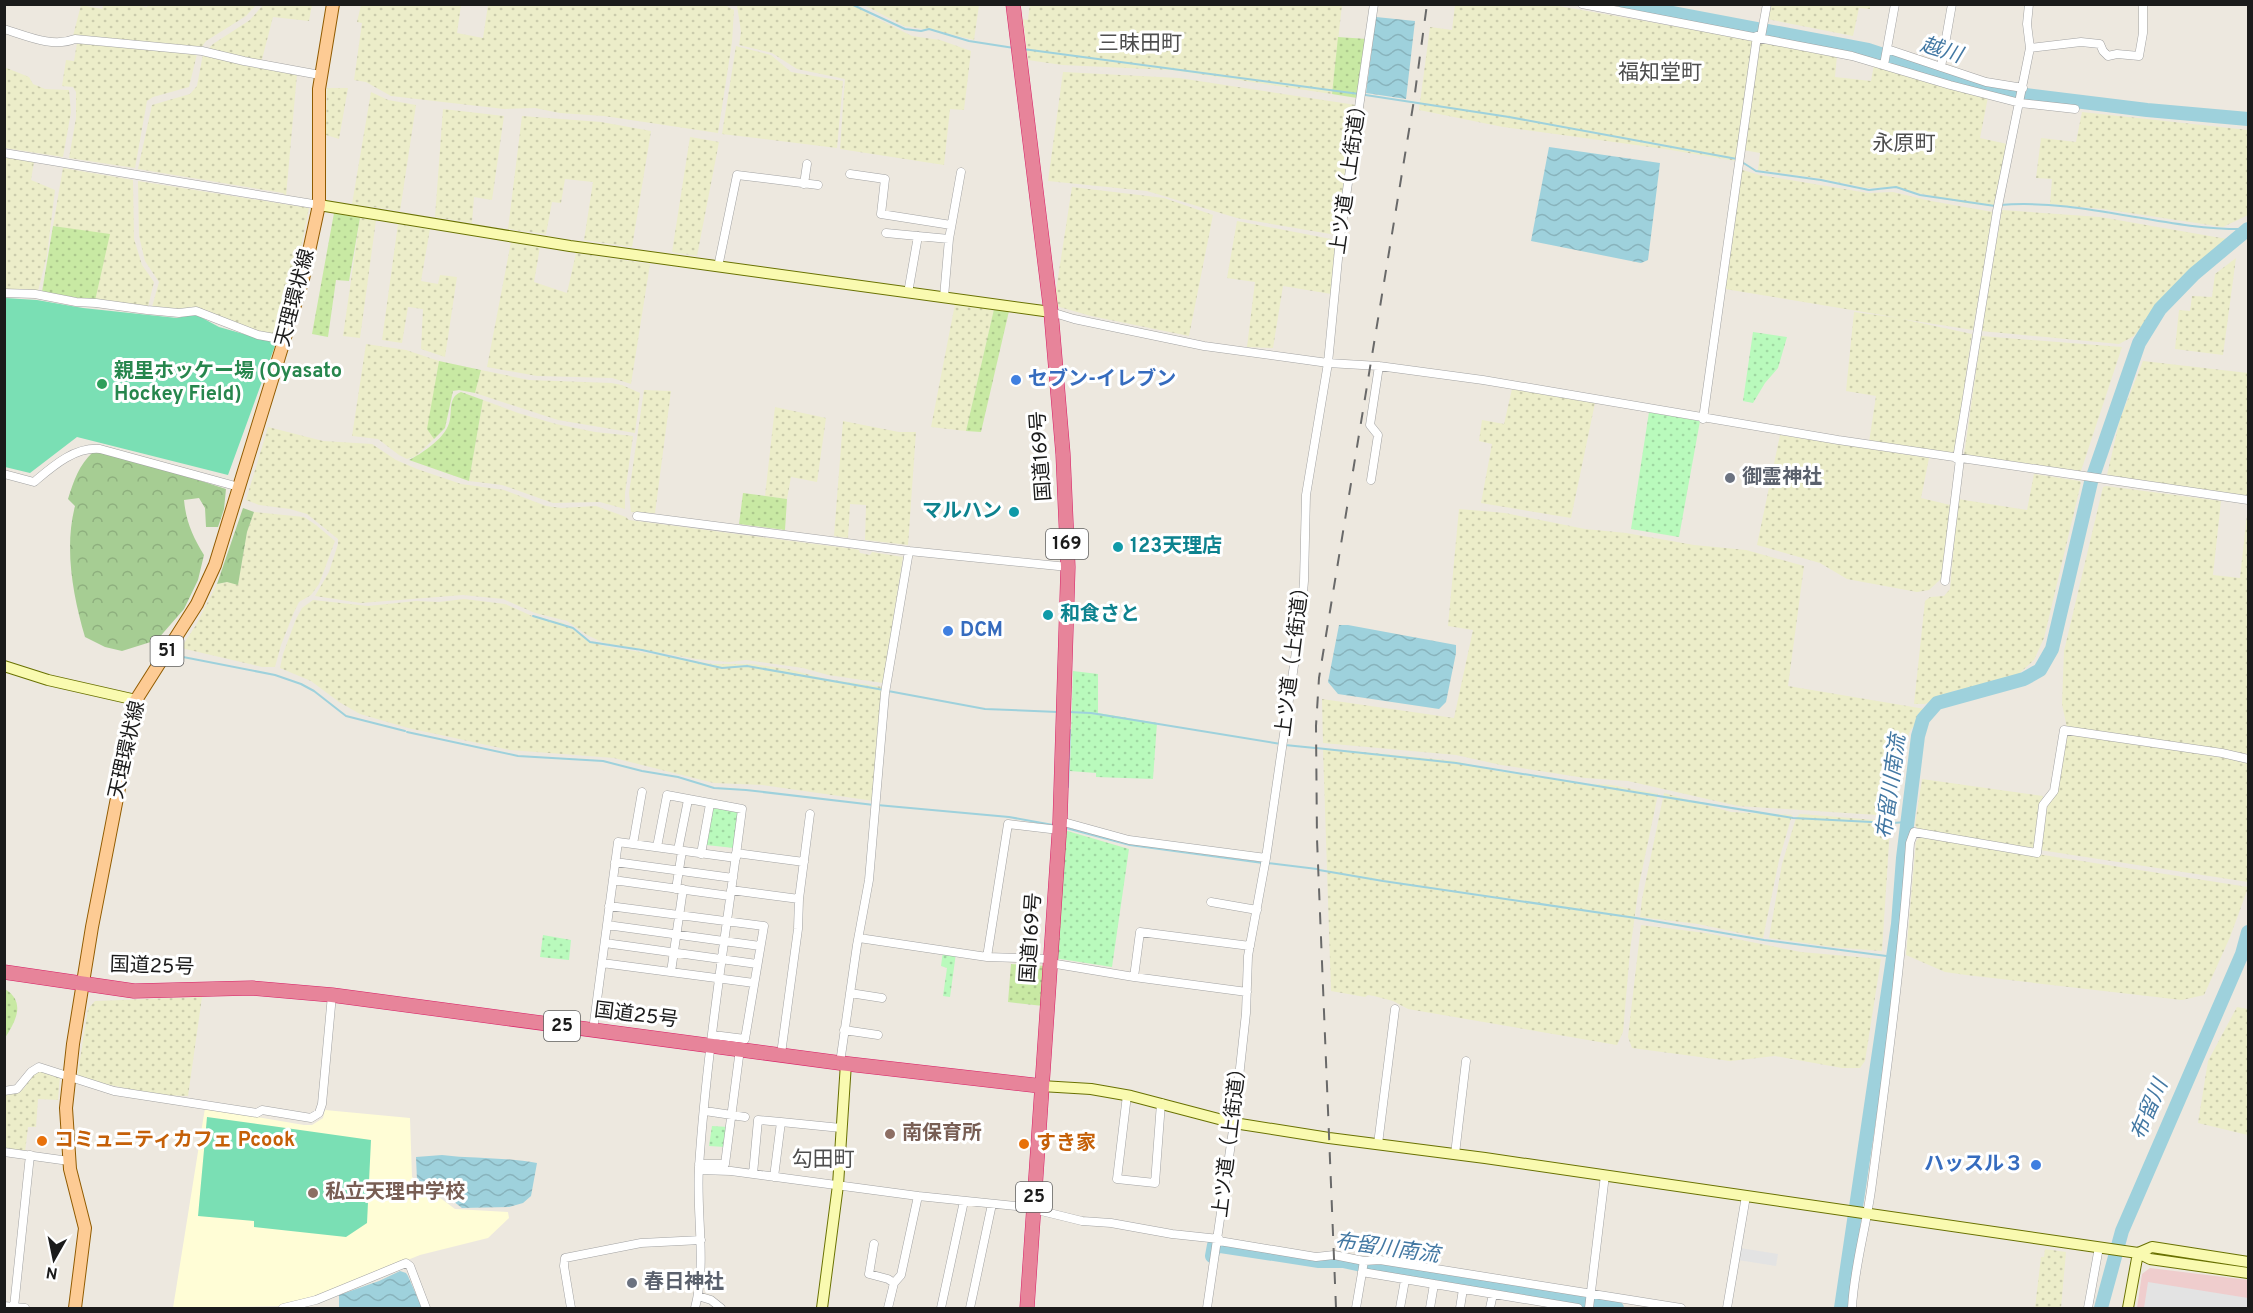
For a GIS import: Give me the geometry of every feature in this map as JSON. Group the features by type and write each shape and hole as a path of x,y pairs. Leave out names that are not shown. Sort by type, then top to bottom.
{"highway":[{"name":"国道169号","path":"1013,4 1051,312 1063,454 1068,567 1060,826 1041,1086"},
{"name":"国道25号","path":"4,972 134,991 252,988 332,994 593,1030 713,1040 740,1049 1041,1086"},
{"name":"25","path":"1027,1308 1041,1086"}],"main road":[{"name":"天理環状線","path":"75,1308 85,1228 73,1186 69,1161 66,1108 69,1077 82,982 136,700 197,604 215,566 303,279 319,205 320,75 333,4"}],"street":[{"name":"上ツ道（上街道）","path":"1207,1308 1219,1240 1234,1123 1250,946 1266,858 1302,614 1306,495 1328,363 1340,238 1374,4"},
{"path":"1582,4 1852,56 2020,103 2075,109"},
{"path":"1703,419 1759,37 1767,4"},
{"path":"1884,65 1895,4"},
{"path":"1936,81 1952,4"},
{"path":"1945,581 1959,459 1997,211 2030,48 2027,24 2029,4"},
{"path":"2030,48 2081,42 2100,44 2108,56 2117,54 2139,56 2143,33 2143,4"},
{"path":"4,29 63,44 75,39 202,51 320,75"},
{"path":"1887,49 1986,82 2023,88"},
{"path":"4,153 570,246 1051,312 1067,318 1204,346 1328,363 1379,366 1482,380 1703,419 1959,459 2248,500"},
{"path":"804,183 807,164"},
{"path":"944,297 949,239 961,172"},
{"path":"850,174 885,179 881,214 951,225"},
{"path":"718,267 737,175 818,185"},
{"path":"886,233 949,239"},
{"path":"908,293 918,236"},
{"path":"4,293 35,294 76,302 147,310 179,313 196,311 258,335 285,340"},
{"path":"1371,480 1378,435 1370,425 1379,366"},
{"path":"4,474 34,482 79,451 100,448 239,487"},
{"path":"637,516 909,551 1068,567"},
{"path":"822,1308 838,1185 844,1030 869,880 885,693 909,551"},
{"path":"4,666 48,680 136,700"},
{"path":"1852,1308 1852,1290 1867,1213 1900,958 1910,843 1914,832 2037,853 2043,805 2054,790 2064,730 2222,753 2248,759"},
{"path":"633,844 642,792"},
{"path":"657,847 667,795 742,809 724,941 699,1167 701,1240 696,1308"},
{"path":"671,972 679,914 680,850 688,800"},
{"path":"701,854 710,804"},
{"path":"781,1054 798,929 799,899 810,814"},
{"path":"987,957 1008,824 1060,826 1129,840 1266,858"},
{"path":"593,1030 618,842 701,854 804,862"},
{"path":"615,862 733,878"},
{"path":"613,880 680,889 799,899"},
{"path":"1211,902 1257,910"},
{"path":"609,906 764,926 745,1039 713,1040"},
{"path":"607,925 760,946"},
{"path":"1134,977 1140,932 1250,946"},
{"path":"859,938 987,957 1050,961 1134,977 1247,992"},
{"path":"605,943 758,964"},
{"path":"602,963 754,983"},
{"path":"850,993 882,998"},
{"path":"4,1091 17,1089 34,1068 39,1067 114,1090 148,1097 198,1102 256,1113 262,1110 311,1118 319,1113 322,1104 332,994"},
{"path":"1378,1144 1395,1009"},
{"path":"844,1030 878,1035"},
{"path":"699,1167 725,1164 740,1049"},
{"path":"1455,1154 1466,1061"},
{"path":"1041,1086 1091,1089 1127,1095 1234,1123 2135,1252 2150,1259 2248,1273"},
{"path":"1127,1095 1117,1179 1155,1183 1161,1103"},
{"path":"705,1111 745,1117"},
{"path":"753,1174 758,1119 842,1128"},
{"path":"774,1177 781,1122"},
{"path":"4,1152 69,1161"},
{"path":"14,1307 30,1155"},
{"path":"699,1167 1033,1209 1082,1221 1111,1223 1316,1257 1334,1255 1380,1260 1681,1308"},
{"path":"1588,1308 1605,1175"},
{"path":"888,1308 894,1283 901,1275 918,1196"},
{"path":"1727,1308 1746,1196"},
{"path":"941,1308 964,1201"},
{"path":"970,1308 992,1204"},
{"path":"571,1308 564,1266 566,1258 641,1243 701,1240"},
{"path":"874,1244 869,1274 894,1283"},
{"path":"2088,1308 2102,1248"},
{"path":"2135,1252 2152,1248 2248,1262"},
{"path":"2128,1308 2135,1252"},
{"path":"1356,1308 1364,1260"},
{"path":"283,1308 316,1300 406,1263 410,1266 426,1308"},
{"path":"1362,1272 1578,1308"},
{"path":"1400,1308 1405,1280"},
{"path":"1430,1308 1434,1284"},
{"path":"1460,1308 1463,1289"},
{"path":"1490,1308 1493,1294"},
{"path":"698,1296 711,1300 721,1308"},
{"path":"4,1306 25,1308"}],"shaded area":[{"name":"私立天理中学校","path":"205,1108 304,1125 312,1125 323,1118 325,1110 410,1118 412,1177 455,1209 508,1212 509,1218 488,1238 420,1255 333,1290 280,1306 173,1308"},
{"path":"1740,1248 1778,1254 1776,1266 1738,1260"},
{"path":"2150,1268 2248,1280 2248,1308 2137,1308 2142,1274"},
{"path":"2148,1282 2248,1298 2248,1308 2144,1308"}],"green space":[{"path":"104,4 147,7 148,4 256,5 246,16 206,41 201,48 73,36 81,5 102,9"},
{"path":"1030,4 1342,5 1332,94 1172,70 1062,65 1028,60 1023,19 1028,20"},
{"path":"263,5 312,5 309,21 273,17 261,63 207,50 250,20"},
{"path":"361,5 461,5 457,33 483,38 488,5 718,5 734,10 732,42 718,133 535,108 504,109 391,96 366,82 354,80 362,23 357,22"},
{"path":"737,5 856,5 870,15 912,36 940,40 971,51 964,110 950,109 944,165 840,149 845,79 797,69 772,53 739,45 741,32"},
{"path":"864,5 979,5 974,40 904,26"},
{"path":"1455,5 1553,5 1753,40 1736,161 1503,127 1419,110 1430,27 1452,30"},
{"path":"1769,5 1870,5 1870,9 1859,8 1853,36 1767,19"},
{"path":"1338,37 1367,39 1357,98 1332,94"},
{"path":"1759,42 1837,55 1835,77 1871,81 1874,65 1988,97 1980,138 2007,144 1995,206 1964,203 1890,187 1867,188 1758,170 1760,153 1743,150"},
{"path":"77,43 197,54 189,87 153,97 147,101 135,168 69,158 76,118 76,92 73,87 62,86 66,60 74,61"},
{"path":"736,46 771,55 791,72 843,81 837,148 722,134"},
{"path":"203,54 252,67 297,74 286,196 283,193 138,169 152,105 190,94 197,86"},
{"path":"4,67 29,77 33,84 45,89 69,90 71,112 63,157 5,148"},
{"path":"1063,72 1179,78 1356,105 1336,235 1237,218 1147,191 1048,181"},
{"path":"327,88 348,88 339,139 326,135"},
{"path":"371,92 388,100 416,105 400,211 352,204"},
{"path":"443,109 504,116 492,200 474,197 472,223 435,217"},
{"path":"2082,112 2248,130 2248,215 2223,227 2103,209 2050,204 2052,179 2036,178 2041,138 2076,142"},
{"path":"522,116 601,122 651,131 632,247 584,240 593,182 565,179 561,203 552,202 546,234 508,229"},
{"path":"690,137 719,142 697,256 672,252"},
{"path":"4,157 34,162 31,180 55,190 47,255 38,291 5,291"},
{"path":"63,168 133,180 134,239 142,265 154,282 148,307 95,301 109,235 53,226"},
{"path":"1739,169 1760,175 1868,193 1893,192 1993,212 1973,330 1902,319 1972,334 1955,451 1950,454 1869,442 1876,396 1846,391 1854,312 1900,318 1725,289"},
{"path":"138,181 309,208 295,277 277,337 249,329 204,310 170,310 152,307 159,282 145,261 139,236"},
{"path":"1072,187 1164,198 1213,215 1189,336 1091,316 1056,306 1055,297"},
{"path":"2002,210 2100,217 2227,239 2178,282 2134,336 2119,344 1981,331"},
{"path":"334,213 360,218 349,281 336,280 328,337 312,334"},
{"path":"360,218 376,220 360,338 343,336"},
{"path":"1237,221 1336,240 1331,294 1283,286 1273,348 1247,347 1255,282 1227,278"},
{"path":"398,224 430,229 421,281 438,284 440,275 457,277 445,357 421,349 423,309 408,307 402,343 382,340"},
{"path":"53,226 110,234 95,301 42,292"},
{"path":"511,242 540,247 534,282 567,293 576,253 650,264 631,384 612,378 537,376 487,367"},
{"path":"2236,258 2223,355 2175,349 2179,310 2190,311 2192,296 2212,297 2215,274"},
{"path":"5,298 177,318 195,314 219,327 276,343 228,475 77,437 30,473 5,467"},
{"path":"955,304 994,309 966,431 931,427"},
{"path":"994,309 1009,311 981,432 966,431"},
{"path":"1753,332 1787,337 1778,368 1765,383 1753,403 1743,401"},
{"path":"1981,336 2122,347 2081,471 1964,455"},
{"path":"366,344 406,350 439,361 428,429 434,439 416,456 407,459 378,439 352,436"},
{"path":"439,361 481,370 475,393 453,391 445,428 434,439 427,429"},
{"path":"2143,361 2248,373 2248,496 2107,475 2120,419"},
{"path":"481,370 529,380 622,385 640,393 635,433 558,420 475,393"},
{"path":"1512,389 1595,403 1571,518 1481,503 1492,444 1479,441 1482,420 1504,424"},
{"path":"644,390 671,391 655,513 631,512 629,493"},
{"path":"461,392 483,400 469,481 409,460 431,446 445,431 450,421 453,398"},
{"path":"483,400 556,424 595,432 633,436 625,509 600,502 553,503 502,485 469,481"},
{"path":"775,407 826,418 817,482 791,477 787,499 765,496"},
{"path":"1649,412 1700,421 1679,537 1631,529"},
{"path":"843,421 899,432 916,432 908,545 865,540 866,505 850,504 848,538 834,536"},
{"path":"268,427 323,441 372,444 396,460 417,469 461,484 504,490 546,506 562,508 596,506 629,520 854,549 870,555 872,552 903,557 883,683 828,675 803,668 746,660 729,662 696,659 604,643 587,635 567,621 535,613 503,599 463,595 361,603 315,596 329,572 338,539 307,514 259,505 246,500"},
{"path":"1780,435 1929,458 1921,498 1950,505 1943,577 1929,590 1917,592 1847,579 1820,563 1757,545"},
{"path":"93,452 158,467 226,489 224,509 218,527 206,527 205,508 199,498 184,500 191,529 204,555 198,580 184,609 157,640 122,651 105,647 85,637 71,572 70,538 75,506 68,499 78,473"},
{"path":"2034,474 2081,483 2044,638 2034,660 2014,678 1953,691 1925,704 1914,704 1925,601 1930,597 1944,596 1950,589 1958,499 2027,510"},
{"path":"2103,487 2221,501 2213,575 2240,578 2248,505 2248,754 2067,728 2062,704 2064,651"},
{"path":"743,493 787,499 785,530 739,524"},
{"path":"243,508 254,512 247,532 238,585 227,582 217,584"},
{"path":"1459,509 1505,513 1585,529 1746,550 1804,566 1788,686 1925,709 1909,733 1892,816 1738,806 1628,781 1585,778 1501,765 1456,755 1323,743 1322,699 1454,718 1473,630 1448,626"},
{"path":"254,512 304,517 335,541 319,584 311,595 299,602 294,612 275,667 262,667 181,648 217,584 227,582 238,584 247,532"},
{"path":"464,599 505,604 532,616 563,623 590,641 604,646 712,664 750,664 788,669 826,679 883,687 874,801 762,785 714,783 614,758 510,750 408,728 360,714 311,681 280,668 296,619 302,608 313,600 368,606"},
{"path":"1073,671 1098,674 1098,713 1157,723 1153,779 1096,777 1096,773 1070,771"},
{"path":"2067,733 2248,760 2248,882 2040,850 2045,802 2056,793"},
{"path":"1323,748 1455,761 1496,771 1587,784 1611,785 1658,794 1639,885 1630,951 1623,1032 1617,1045 1408,1009 1393,1001 1374,996 1365,997 1331,991"},
{"path":"1922,779 2043,796 2034,848 1919,831 1915,825"},
{"path":"1664,793 1731,812 1792,815 1779,860 1763,938 1698,924 1640,917"},
{"path":"712,808 738,812 734,848 706,845"},
{"path":"1800,814 1888,821 1890,828 1882,951 1769,938 1782,864 1796,818"},
{"path":"1064,830 1129,849 1112,967 1054,958"},
{"path":"1921,836 2248,888 2230,937 2204,995 2182,1000 1945,972 1906,955 1916,841"},
{"path":"1641,925 1706,933 1801,952 1881,959 1865,1061 1860,1068 1842,1068 1775,1056 1730,1061 1632,1048 1628,1037"},
{"path":"543,935 571,940 569,960 540,957"},
{"path":"943,951 956,953 950,997 943,996 947,968 941,966"},
{"path":"1011,964 1046,966 1043,1006 1008,1002"},
{"path":"5,989 15,1000 17,1012 13,1025 5,1038"},
{"path":"202,997 188,1096 158,1095 77,1078 88,1009 95,1001"},
{"path":"2237,1007 2248,1009 2248,1135 2198,1123 2208,1061"},
{"path":"42,1070 60,1076 58,1100 38,1099 36,1127 28,1127 25,1152 5,1150 4,1094 19,1092 33,1074"},
{"path":"207,1117 371,1140 367,1223 346,1237 254,1227 254,1221 198,1216"},
{"path":"712,1126 729,1127 725,1147 709,1146"},
{"path":"2045,1249 2066,1252 2061,1308 2035,1308 2041,1257 2044,1257"}],"water":[{"path":"1376,17 1415,21 1406,99 1366,93"},
{"path":"1549,147 1660,163 1648,260 1641,263 1531,241"},
{"path":"1339,625 1456,645 1446,702 1439,709 1338,694 1328,682"},
{"path":"442,1155 537,1163 531,1196 523,1203 509,1207 462,1208 435,1187 417,1180 416,1157"},
{"path":"400,1271 408,1276 422,1308 339,1308 339,1295"}],"waterway":[{"path":"851,4 905,29 921,31 929,29 969,41 1014,48"},
{"name":"越川","path":"1625,4 1868,50 1940,74 2018,94 2147,110 2248,119"},
{"path":"1023,49 1359,94 1509,117 1737,159"},
{"path":"1742,162 1756,171 1821,180 1869,190 1896,187 1920,195 1995,206"},
{"path":"2000,205 2062,206 2186,225 2248,229"},
{"name":"布留川南流","path":"1841,1308 1898,924 1903,858 1918,736 1923,719 1937,703 2024,679 2040,670 2052,649 2091,482 2139,343 2160,309 2194,274 2248,229"},
{"path":"533,616 573,628 590,642 642,650 722,668 747,666 884,690"},
{"path":"178,656 275,675 314,691 346,716 405,731"},
{"path":"888,691 985,709 1058,712"},
{"path":"1068,712 1091,713 1281,744"},
{"path":"1068,787 1070,730"},
{"path":"407,732 518,756 603,761 678,777 714,788 874,805"},
{"path":"1285,745 1315,748"},
{"path":"1316,748 1456,763 1793,818 1891,823"},
{"path":"877,805 1009,817 1053,825"},
{"path":"1892,823 1908,822"},
{"path":"1066,828 1130,845 1263,863"},
{"path":"1267,863 1317,869"},
{"path":"1319,870 1636,918 1764,940 1894,957"},
{"name":"布留川","path":"2101,1308 2122,1231 2242,954 2248,932"},
{"name":"布留川南流","path":"1212,1256 1214,1245 1319,1261 1343,1261 1395,1272 1617,1308"}],"railway":[{"path":"1336,1308 1317,839 1316,726 1319,678 1414,100 1427,4"}],"place":[{"name":"セブン-イレブン","path":"1016,380"},
{"name":"親里ホッケー場 (Oyasato Hockey Field)","path":"102,384"},
{"name":"御霊神社","path":"1730,478"},
{"name":"マルハン","path":"1014,512"},
{"name":"123天理店","path":"1118,547"},
{"name":"和食さと","path":"1048,615"},
{"name":"DCM","path":"948,631"},
{"name":"南保育所","path":"890,1134"},
{"name":"コミュニティカフェ Pcook","path":"42,1141"},
{"name":"すき家","path":"1024,1144"},
{"name":"ハッスル３","path":"2036,1165"},
{"name":"私立天理中学校","path":"313,1193"},
{"name":"春日神社","path":"632,1283"}],"district":[{"name":"三昧田町","path":"1140,44"},
{"name":"福知堂町","path":"1660,73"},
{"name":"永原町","path":"1904,144"},
{"name":"勾田町","path":"823,1160"}]}
